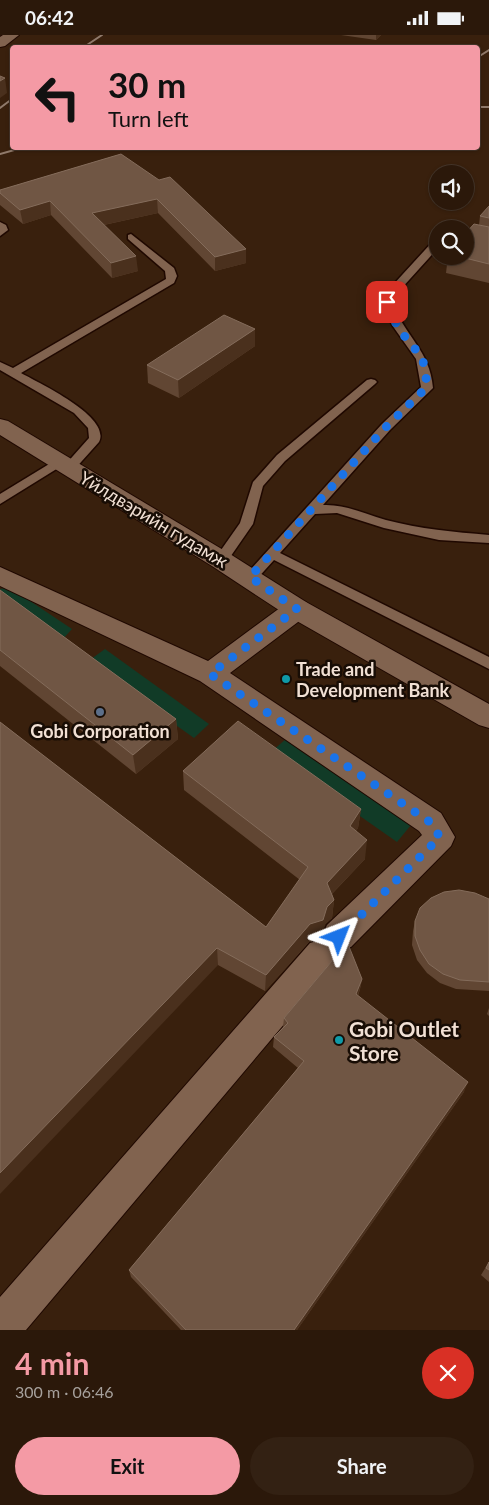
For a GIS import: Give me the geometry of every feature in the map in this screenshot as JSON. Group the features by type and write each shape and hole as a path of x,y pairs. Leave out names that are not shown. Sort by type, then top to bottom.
{"street":[{"path":"0,43 12,35"},
{"name":"Yйлдвэрийн гудамж","path":"0,426 250,577 297,609 489,717"},
{"path":"0,576 210,674 430,822 440,837 331,945 0,1329"},
{"path":"210,674 297,609"}],"lane":[{"path":"0,225 3,227 0,233"},
{"path":"13,373 170,281 172,276 170,269 131,237"},
{"path":"250,577 386,427 426,388 427,371 421,357 397,325 387,302 396,287 429,251"},
{"path":"0,365 78,411 94,427 95,439 64,465 0,500"},
{"path":"221,560 246,524 257,485 281,458 371,382"},
{"path":"311,511 338,509 384,523 439,535 489,539"},
{"path":"272,553 489,664"}],"green space":[{"path":"9,587 72,629 61,641 0,604 0,589"},
{"path":"105,649 209,724 194,738 87,662"},
{"path":"287,738 411,825 397,842 270,753"}],"building":[{"path":"121,154 159,180 170,177 246,249 215,257 157,199 92,213 136,256 111,263 50,201 20,210 0,193 0,190"},
{"path":"489,206 489,218 480,216"},
{"path":"474,224 489,227 489,264 474,260"},
{"path":"224,315 255,329 178,380 147,365"},
{"name":"Gobi Corporation","path":"0,590 176,719 133,755 0,650"},
{"path":"238,721 361,809 350,826 367,840 327,883 334,900 327,907 323,920 310,924 266,975 217,948 0,1173 0,722 266,927 308,867 183,771"},
{"path":"459,890 475,893 489,899 489,982 460,980 443,974 429,964 420,950 415,936 415,921 420,908 431,898 444,892"},
{"name":"Gobi Outlet Store","path":"346,939 362,979 356,994 468,1082 294,1330 186,1330 129,1270 304,1061 274,1037 288,1023 284,1018 337,955 342,944 341,940"}],"railway":[{"path":"87,45 102,35"},
{"path":"480,56 489,50"},
{"path":"0,108 10,100"},
{"path":"480,107 489,107"},
{"path":"0,154 14,150"}],"place":[{"name":"Trade and Development Bank","path":"286,679"},
{"name":"Gobi Corporation","path":"100,712"},
{"name":"Gobi Outlet Store","path":"339,1040"}],"route":[{"path":"339,937 440,837 430,822 210,674 297,609 250,577 386,427 426,388 427,371 421,357 397,325 387,302"}]}
